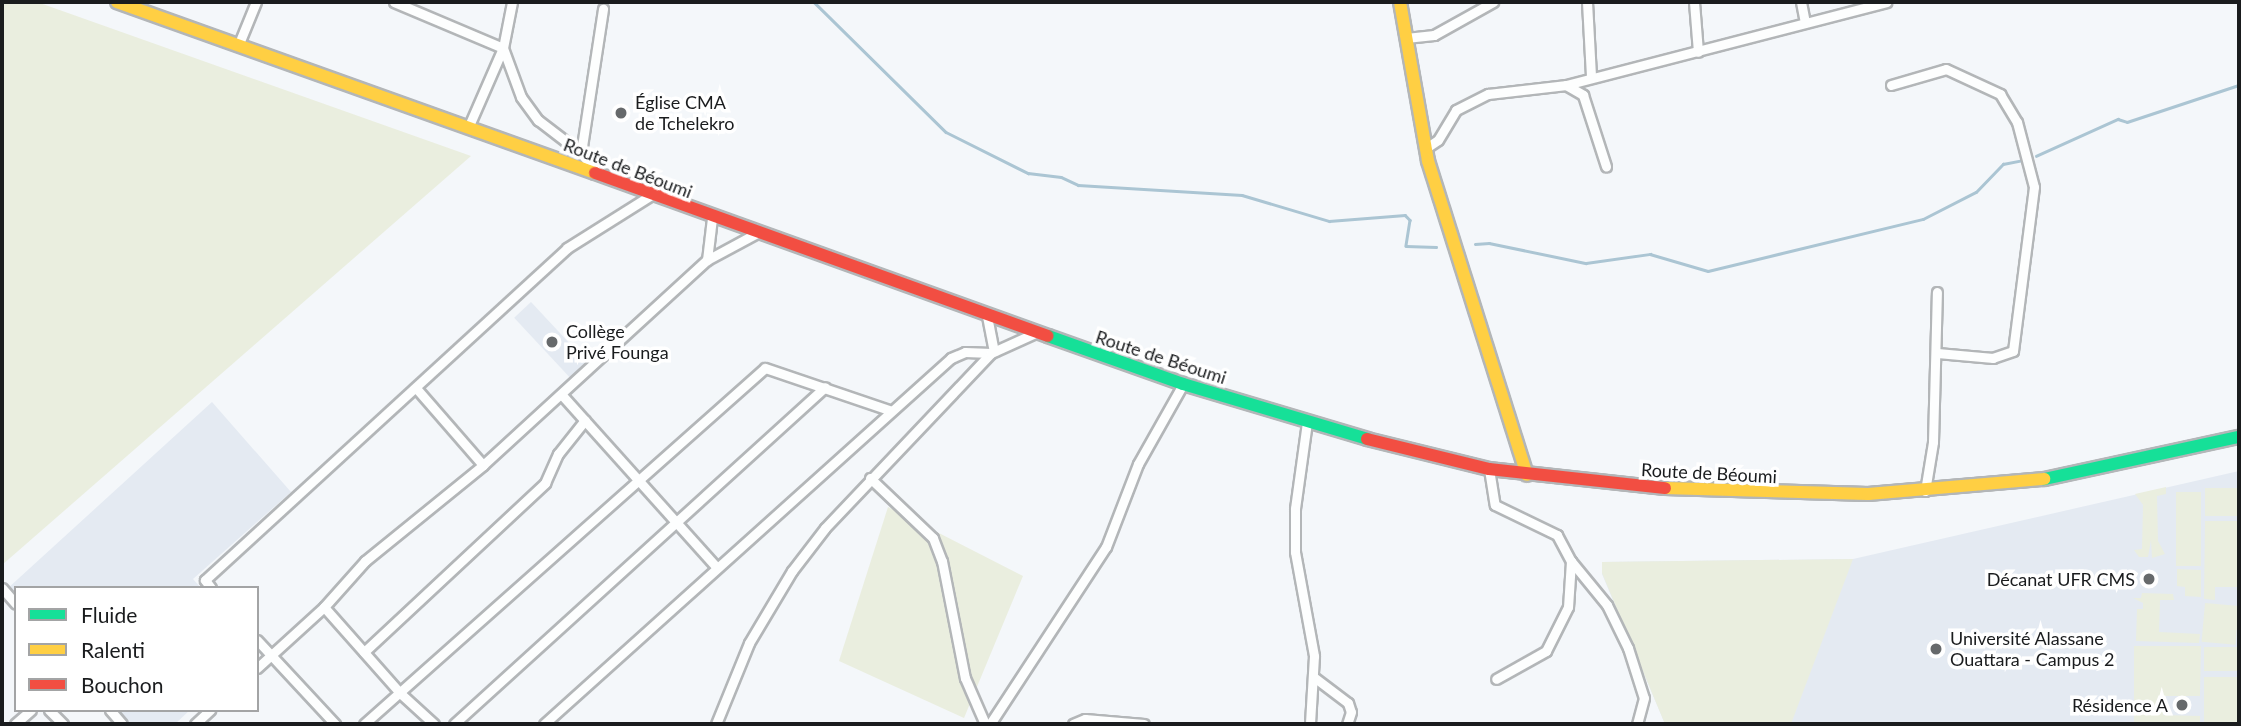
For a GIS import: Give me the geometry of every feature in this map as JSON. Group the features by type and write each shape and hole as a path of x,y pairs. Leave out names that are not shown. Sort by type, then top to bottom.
{"main road":[{"name":"Route de Béoumi","path":"117,2 755,234 1183,384 1307,422 1489,469 1729,494 1925,491 2028,482 2239,437"},
{"path":"1400,2 1426,149 1527,475"}],"street":[{"path":"238,46 256,2"},
{"path":"394,2 503,48 521,97 538,120 581,153 600,176"},
{"path":"468,128 503,48 512,2"},
{"path":"1406,38 1434,35 1493,2"},
{"path":"1587,2 1591,76"},
{"path":"1694,2 1698,52"},
{"path":"1801,2 1805,23"},
{"path":"1426,149 1438,140 1456,110 1488,94 1566,85 1591,76 1698,52 1886,2"},
{"path":"581,153 603,9"},
{"path":"1891,85 1946,69 2000,94 2017,122 2034,187 2013,351 1993,358 1937,353"},
{"path":"1566,85 1583,94 1606,166"},
{"path":"210,586 205,580 567,248 651,195"},
{"path":"707,260 712,218"},
{"path":"259,666 324,607 365,561 483,465 707,260 755,234"},
{"path":"1925,491 1933,442 1937,292"},
{"path":"987,316 992,352"},
{"path":"716,724 749,643 792,571 870,478 992,352 1035,333"},
{"path":"544,724 889,410 951,358 965,352 992,352"},
{"path":"364,724 765,368 889,410"},
{"path":"870,478 933,537 942,561 965,678 988,724 1106,547 1138,464 1183,384"},
{"path":"454,724 825,387"},
{"path":"416,388 483,465"},
{"path":"562,395 717,568"},
{"path":"364,652 545,482 558,454 585,420"},
{"path":"1307,422 1295,509 1295,552 1315,678 1310,724 1319,724"},
{"path":"1489,469 1495,505 1557,535 1571,561 1607,605 1628,648 1644,698 1637,724"},
{"path":"1496,679 1546,651 1568,607 1571,561"},
{"path":"2,588 14,602"},
{"path":"324,607 400,693 434,724"},
{"path":"259,642 335,724"},
{"path":"1315,678 1348,703 1351,712 1347,724"},
{"path":"15,724 29,712"},
{"path":"195,724 208,712"},
{"path":"1073,724 1085,719 1144,724"}],"shaded area":[{"path":"2,2 37,2 471,156 2,565"},
{"name":"Collège Privé Founga","path":"531,302 588,363 571,378 514,318"},
{"path":"212,402 291,492 193,579 199,586 14,586 14,596 7,589"},
{"name":"Université Alassane Ouattara - Campus 2","path":"2239,471 2239,724 1665,724 1602,574 1602,562 1853,559"},
{"path":"2166,487 2166,494 2157,496 2158,541 2165,554 2152,558 2151,540 2148,557 2139,557 2134,550 2142,549 2143,505 2135,494"},
{"path":"2205,488 2239,488 2239,516 2205,516"},
{"path":"2176,492 2201,492 2201,566 2176,566"},
{"path":"888,507 1023,576 964,718 839,661"},
{"path":"2205,521 2239,521 2239,587 2215,587 2215,600 2204,599"},
{"path":"1853,559 1791,724 1665,724 1602,573 1602,562"},
{"path":"2177,569 2201,570 2201,597 2185,596 2185,587 2177,586"},
{"path":"2142,593 2173,594 2174,600 2160,600 2159,632 2200,634 2199,643 2136,641 2137,609 2143,609 2143,603 2133,598 2141,598"},
{"path":"2205,603 2239,606 2235,645 2202,642"},
{"path":"2134,646 2201,646 2200,696 2163,696 2163,715 2200,716 2200,724 2134,724"},
{"path":"2204,647 2239,647 2239,671 2204,671"},
{"path":"2204,677 2239,677 2239,724 2204,724"},
{"path":"117,712 188,712 175,724 128,724"}],"waterway":[{"path":"814,2 946,132 1028,173 1061,177 1078,185 1242,195 1329,221 1405,215 1410,220 1406,246 1436,247"},
{"path":"2036,156 2118,119 2127,122 2239,85"},
{"path":"1475,244 1489,243 1586,263 1650,254 1708,271 1923,219 1976,192 2003,164 2024,160"}],"traffic: fast":[{"path":"1048,336 1183,384 1367,439"},
{"path":"2044,479 2239,437"}],"traffic: slow":[{"path":"117,2 595,173"},
{"path":"1400,2 1428,161 1527,475"},
{"path":"1665,488 1868,494 2044,479"}],"traffic: jam":[{"path":"595,173 1048,336"},
{"path":"1367,439 1489,469 1665,488"}],"place":[{"name":"Église CMA de Tchelekro","path":"621,113"},
{"name":"Collège Privé Founga","path":"552,342"},
{"name":"Décanat UFR CMS","path":"2149,579"},
{"name":"Université Alassane Ouattara - Campus 2","path":"1936,649"},
{"name":"Résidence A","path":"2182,705"}]}
